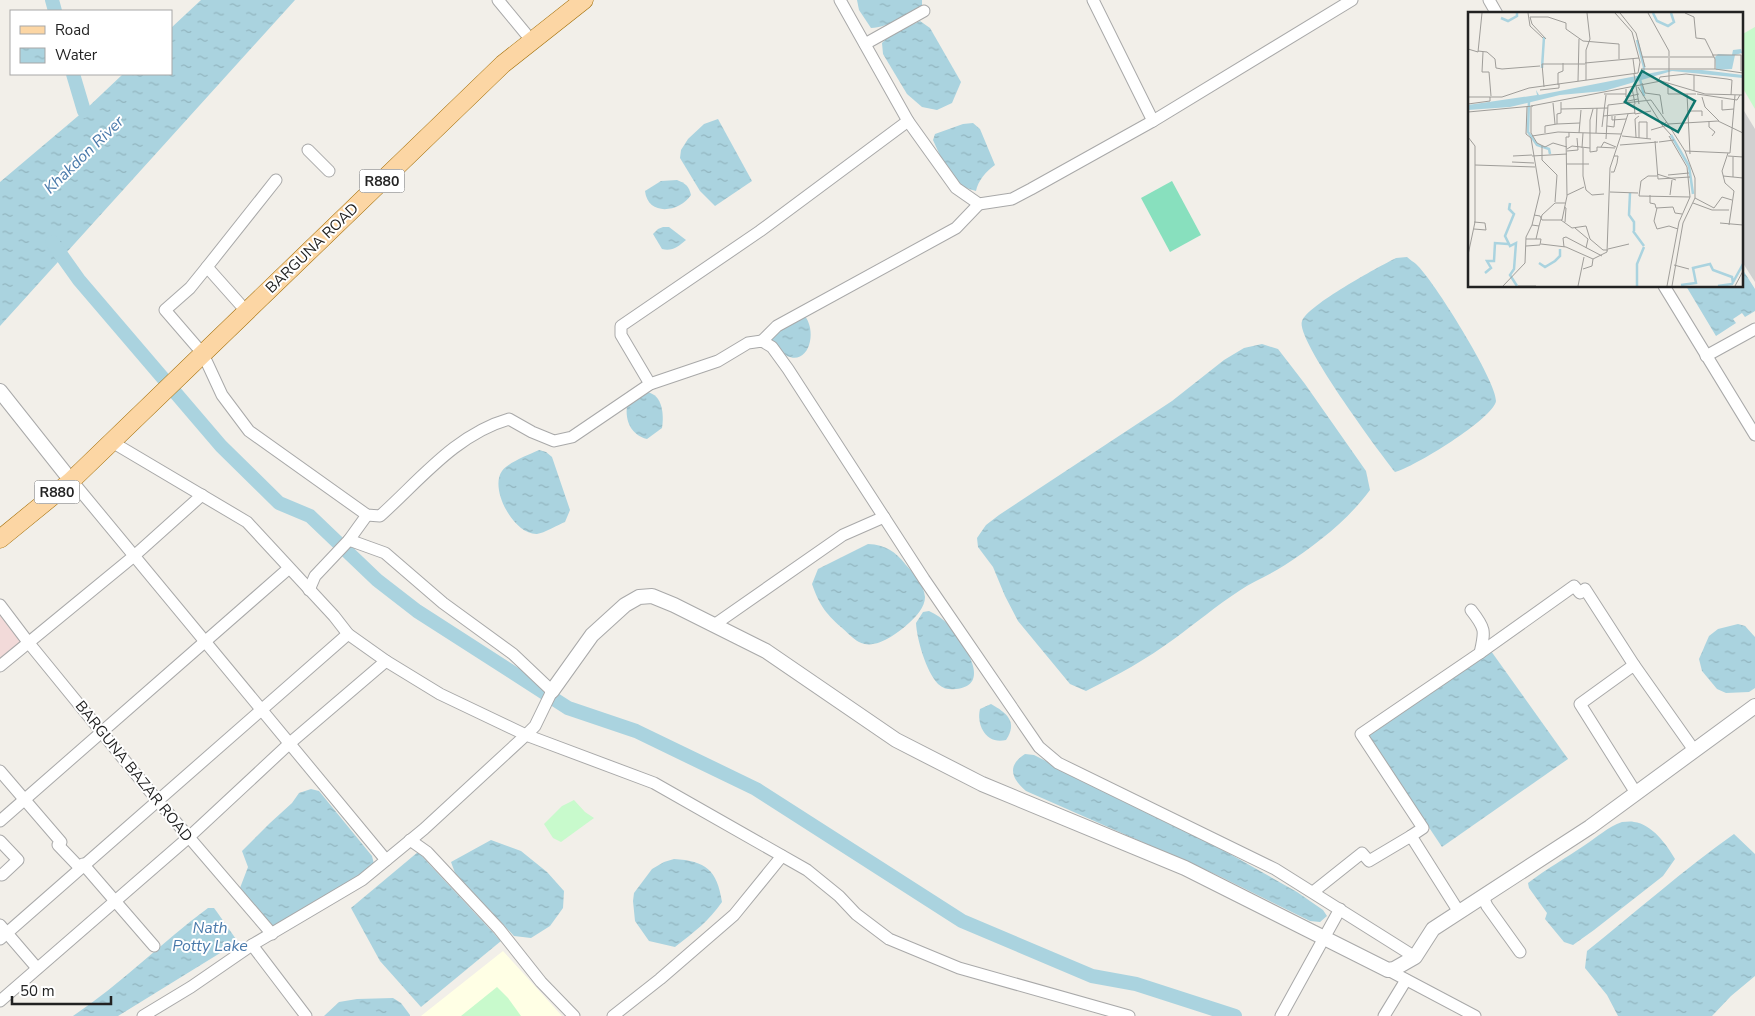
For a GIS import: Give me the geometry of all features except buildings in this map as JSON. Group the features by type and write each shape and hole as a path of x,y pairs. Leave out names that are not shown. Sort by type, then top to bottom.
{"main road":[{"name":"BARGUNA ROAD","path":"0,526 68,477 112,442 496,70 531,40 584,0"},
{"name":"BARGUNA ROAD","path":"0,539 68,477"}],"street":[{"path":"498,0 531,40"},
{"path":"840,0 908,122 956,188 978,204"},
{"path":"1093,0 1153,121"},
{"path":"762,341 777,326 956,228 978,204 1012,199 1153,121 1352,0"},
{"path":"1489,0 1496,12"},
{"path":"865,44 924,11"},
{"path":"650,384 621,334 621,326 760,231 908,122"},
{"path":"308,150 329,171"},
{"path":"276,180 190,288 165,310 202,354 222,395 249,431 367,515 380,516 449,450 492,424 509,419 532,432 554,441 572,437 650,384 718,361 748,343 762,341 772,346 924,579 1039,747 1058,763 1276,869 1415,957"},
{"path":"207,267 247,312"},
{"path":"1665,288 1755,436"},
{"path":"1706,356 1755,329"},
{"path":"0,391 68,477 386,860"},
{"path":"112,442 247,522 288,569 334,616 348,634 386,661 440,694 526,735 654,783 807,870 839,896 856,914 889,939 959,968 1129,1016"},
{"path":"0,666 134,556 202,495"},
{"path":"309,590 315,576 349,540 367,515"},
{"path":"714,625 843,535 884,517"},
{"path":"349,540 385,552 443,603 513,654 552,691"},
{"path":"0,821 288,569"},
{"path":"1313,892 1362,853 1369,861 1423,828 1361,734 1574,586 1580,594 1585,589 1634,665 1694,750"},
{"path":"142,1016 191,987 252,945 362,880 410,840 535,726 552,691 592,635 625,605 639,597 652,596 766,651 896,740 982,784 1185,868 1475,1016"},
{"name":"BARGUNA BAZAR ROAD","path":"0,605 157,800 272,934"},
{"path":"1471,610 1480,622 1484,633 1480,653"},
{"path":"37,968 2,932 81,866 348,634"},
{"path":"0,1001 189,837 290,743 386,661"},
{"path":"1634,665 1580,704 1636,793"},
{"path":"1388,970 1394,969 1415,957 1433,929 1590,826 1755,706"},
{"path":"0,771 61,842 58,845 115,901 154,946"},
{"path":"1411,836 1459,912"},
{"path":"410,840 427,852 499,929 541,982 574,1016"},
{"path":"0,841 18,860 2,875"},
{"path":"613,1016 660,979 734,915 782,856"},
{"path":"1483,896 1520,952"},
{"path":"1281,1016 1340,909"},
{"path":"252,945 306,1016"},
{"path":"1385,1016 1406,980"}],"shaded area":[{"path":"1742,108 1755,129 1755,282 1742,262"},
{"path":"0,607 26,642 0,665"},
{"path":"503,951 562,1016 421,1016"}],"green space":[{"path":"1755,27 1755,109 1742,87 1742,34"},
{"path":"1172,181 1201,235 1170,252 1141,198"},
{"path":"574,800 585,812 594,818 561,842 553,838 544,824 562,806"},
{"path":"497,987 521,1016 461,1016"}],"water":[{"name":"Khakdon River","path":"201,0 295,0 0,326 0,182 84,111 122,75 172,75 172,27"},
{"path":"857,0 922,0 922,5 898,20 884,26 871,28 859,10"},
{"path":"920,21 930,28 961,82 952,103 937,110 922,107 907,94 883,54 882,43 889,36"},
{"path":"718,119 752,181 715,206 700,191 680,158 681,150 688,139 704,124"},
{"path":"973,123 980,129 995,165 983,177 976,191 961,186 953,179 933,140 935,134 963,124"},
{"path":"677,180 688,187 691,195 680,205 665,209 658,208 647,199 645,191 661,181"},
{"path":"663,227 669,227 686,240 672,249 662,249 653,234"},
{"path":"1407,257 1424,273 1463,331 1494,390 1496,401 1492,409 1468,430 1418,462 1395,472 1324,372 1303,332 1302,321 1307,314 1344,287 1396,258"},
{"path":"1742,269 1755,289 1755,311 1745,317 1742,313 1733,319 1736,323 1716,336 1687,288 1742,288"},
{"path":"804,315 810,330 811,338 809,345 806,352 801,356 795,358 787,356 772,343 771,331"},
{"path":"1262,344 1278,349 1305,384 1366,471 1370,490 1352,512 1309,549 1279,569 1250,584 1153,653 1086,691 1070,684 1018,621 993,567 978,547 977,538 986,525 999,515 1172,401 1224,360 1244,348"},
{"path":"647,392 659,401 663,417 662,428 647,439 641,437 630,427 627,417 627,406"},
{"path":"539,450 546,452 552,457 570,510 565,522 537,534 528,532 512,519 501,499 499,479 502,471 509,465"},
{"path":"868,544 885,547 898,556 918,580 923,588 925,597 922,608 909,623 886,640 872,644 857,641 835,622 823,608 812,584 818,569"},
{"path":"929,611 944,620 952,628 970,656 974,677 971,683 965,687 944,688 938,684 926,663 918,638 916,623 923,612"},
{"path":"1738,624 1745,626 1755,637 1755,688 1749,692 1726,693 1717,689 1702,671 1699,659 1709,636 1718,629"},
{"path":"1491,651 1568,759 1442,847 1368,736"},
{"path":"991,704 1002,711 1011,723 1006,740 993,740 981,728 980,709"},
{"path":"1025,754 1034,755 1175,823 1297,892 1323,910 1327,916 1320,922 1310,921 1217,875 1026,791 1017,782 1013,772 1015,763"},
{"path":"311,789 319,791 372,856 374,864 366,872 277,927 271,926 240,888 248,867 242,851 292,803 299,793"},
{"path":"1622,822 1641,824 1653,831 1675,859 1663,876 1594,930 1573,945 1564,942 1545,919 1547,913 1529,888 1528,883 1607,829"},
{"path":"1734,834 1755,854 1755,976 1731,996 1712,1016 1618,1016 1607,995 1585,968 1587,951"},
{"path":"491,840 521,851 547,872 564,891 563,908 550,926 531,938 514,936 455,873 451,862"},
{"path":"418,852 501,941 421,1007 380,961 351,908"},
{"path":"674,859 694,862 708,869 717,882 722,902 706,921 675,947 649,941 635,921 633,901 634,893 652,869"},
{"name":"Nath Potty Lake","path":"208,908 214,908 238,942 118,1016 73,1016 91,1004"},
{"path":"393,998 401,1003 410,1016 324,1016 339,1002 357,999"}],"waterway":[{"path":"52,0 55,10"},
{"path":"73,75 84,111"},
{"path":"52,242 79,280 221,446 279,503 310,516 377,580 417,611 568,708 636,731 756,789 962,921 1092,976 1136,984 1235,1016"}]}
